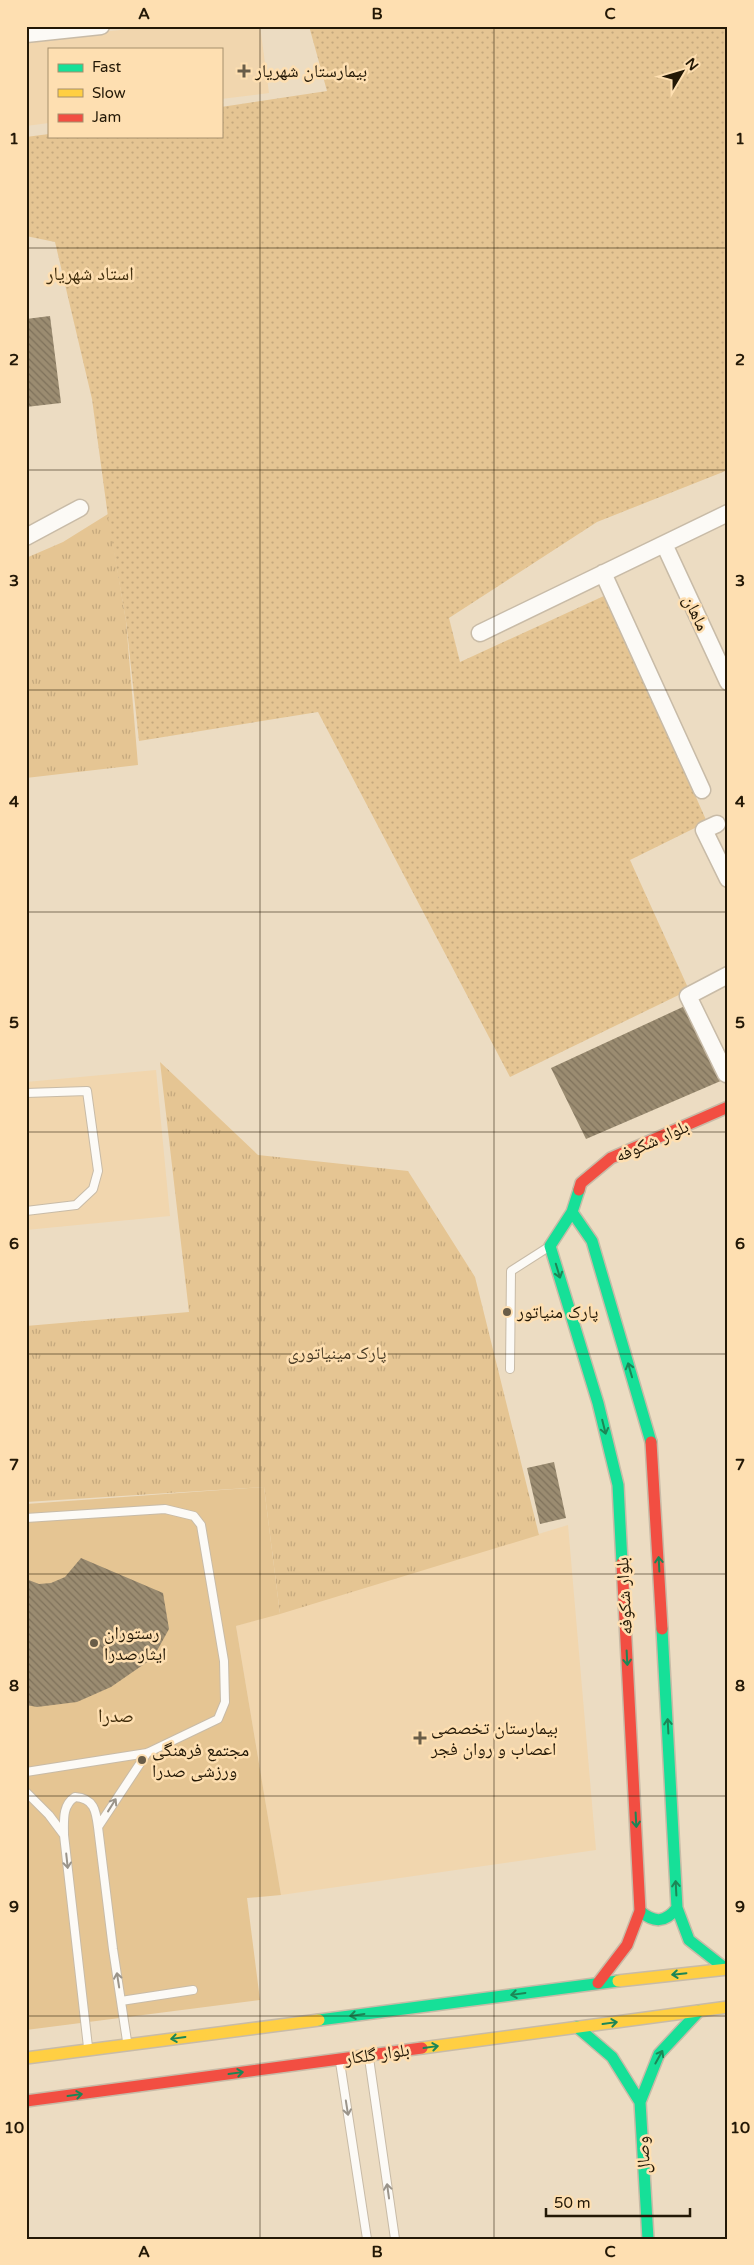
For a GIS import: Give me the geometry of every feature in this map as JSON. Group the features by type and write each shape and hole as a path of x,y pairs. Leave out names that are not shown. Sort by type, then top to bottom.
{"main road":[{"name":"بلوار شکوفه","path":"598,1983 627,1946 640,1912 618,1485 598,1403 551,1245 572,1212 581,1184 611,1158 728,1107"},
{"name":"بلوار شکوفه","path":"572,1212 592,1241 653,1448 678,1908 689,1940 727,1969"},
{"path":"640,1912 648,1918 659,1922 670,1917 678,1908"},
{"path":"26,2058 598,1983 727,1969"},
{"name":"بلوار گلکار","path":"26,2101 728,2007"},
{"path":"640,2102 659,2054 699,2011"},
{"path":"577,2027 612,2057 640,2102"},
{"name":"وصال","path":"640,2102 648,2239"}],"street":[{"path":"26,34 101,26"},
{"path":"26,537 80,508"},
{"path":"480,633 728,513"},
{"name":"ماهان","path":"664,544 728,682"},
{"path":"604,573 702,790"},
{"path":"717,824 704,830 728,879"},
{"path":"726,1074 688,996 728,975"}],"lane":[{"path":"26,1093 88,1091 98,1171 94,1189 76,1205 26,1211"},
{"path":"510,1369 511,1271 551,1245"},
{"path":"26,1518 165,1509 194,1516 202,1525 224,1661 225,1702 218,1719 147,1753 26,1772"},
{"path":"98,1827 147,1753"},
{"path":"26,1792 49,1815 64,1835"},
{"path":"89,2050 64,1835 64,1813 69,1800 75,1797 89,1801 95,1808 128,2045"},
{"path":"121,2001 193,1990"},
{"path":"369,2055 395,2239"},
{"path":"340,2060 367,2239"}],"shaded area":[{"name":"بیمارستان شهریار","path":"158,26 260,26 269,93 222,99 222,48 48,48 48,123 26,126 26,40"},
{"path":"156,1070 170,1216 26,1230 26,1082"},
{"name":"بیمارستان تخصصی اعصاب و روان فجر","path":"568,1525 596,1850 281,1895 236,1626"}],"green space":[{"path":"309,26 728,26 728,470 597,522 449,618 460,662 606,595 707,822 630,860 689,990 510,1077 318,712 139,741 126,621 109,524 92,399 55,242 26,236 26,137 48,134 48,138 222,138 222,107 327,91"},
{"path":"108,514 126,621 138,765 26,778 26,558 63,542"},
{"name":"پارک مینیاتوری","path":"160,1062 258,1155 408,1171 475,1277 539,1535 280,1614 264,1487 26,1502 26,1326 189,1312"},
{"name":"مجتمع فرهنگی ورزشی صدرا","path":"264,1487 280,1614 236,1626 281,1895 247,1898 260,2000 26,2030 26,1504"}],"building":[{"path":"50,316 61,403 26,407 26,319"},
{"path":"687,1005 723,1080 586,1139 551,1068"},
{"path":"554,1462 566,1518 540,1524 527,1468"},
{"name":"رستوران ایثارصدرا","path":"81,1558 163,1593 169,1629 153,1658 111,1687 77,1702 37,1707 26,1705 26,1579 39,1584 51,1583 65,1577"}],"traffic: fast":[{"path":"579,1190 572,1212 550,1246 598,1403 618,1485 622,1563"},
{"path":"572,1212 592,1241 651,1442"},
{"path":"662,1629 677,1908 689,1940 726,1969"},
{"path":"640,1911 650,1918 659,1920 664,1919 677,1908"},
{"path":"319,2020 618,1981"},
{"path":"648,2239 640,2102 659,2054 699,2011"},
{"path":"577,2027 612,2057 640,2102"}],"traffic: slow":[{"path":"618,1981 728,1969"},
{"path":"422,2048 728,2007"},
{"path":"26,2058 319,2020"}],"traffic: jam":[{"path":"579,1190 581,1183 611,1158 728,1107"},
{"path":"651,1442 662,1629"},
{"path":"598,1983 627,1945 640,1911 622,1563"},
{"path":"26,2101 422,2048"}],"place":[{"name":"بیمارستان شهریار","path":"244,71"},
{"name":"پارک منیاتور","path":"507,1312"},
{"name":"رستوران ایثارصدرا","path":"94,1643"},
{"name":"بیمارستان تخصصی اعصاب و روان فجر","path":"420,1738"},
{"name":"مجتمع فرهنگی ورزشی صدرا","path":"142,1760"}],"district":[{"name":"استاد شهریار","path":"90,273"},
{"name":"صدرا","path":"116,1715"}]}
